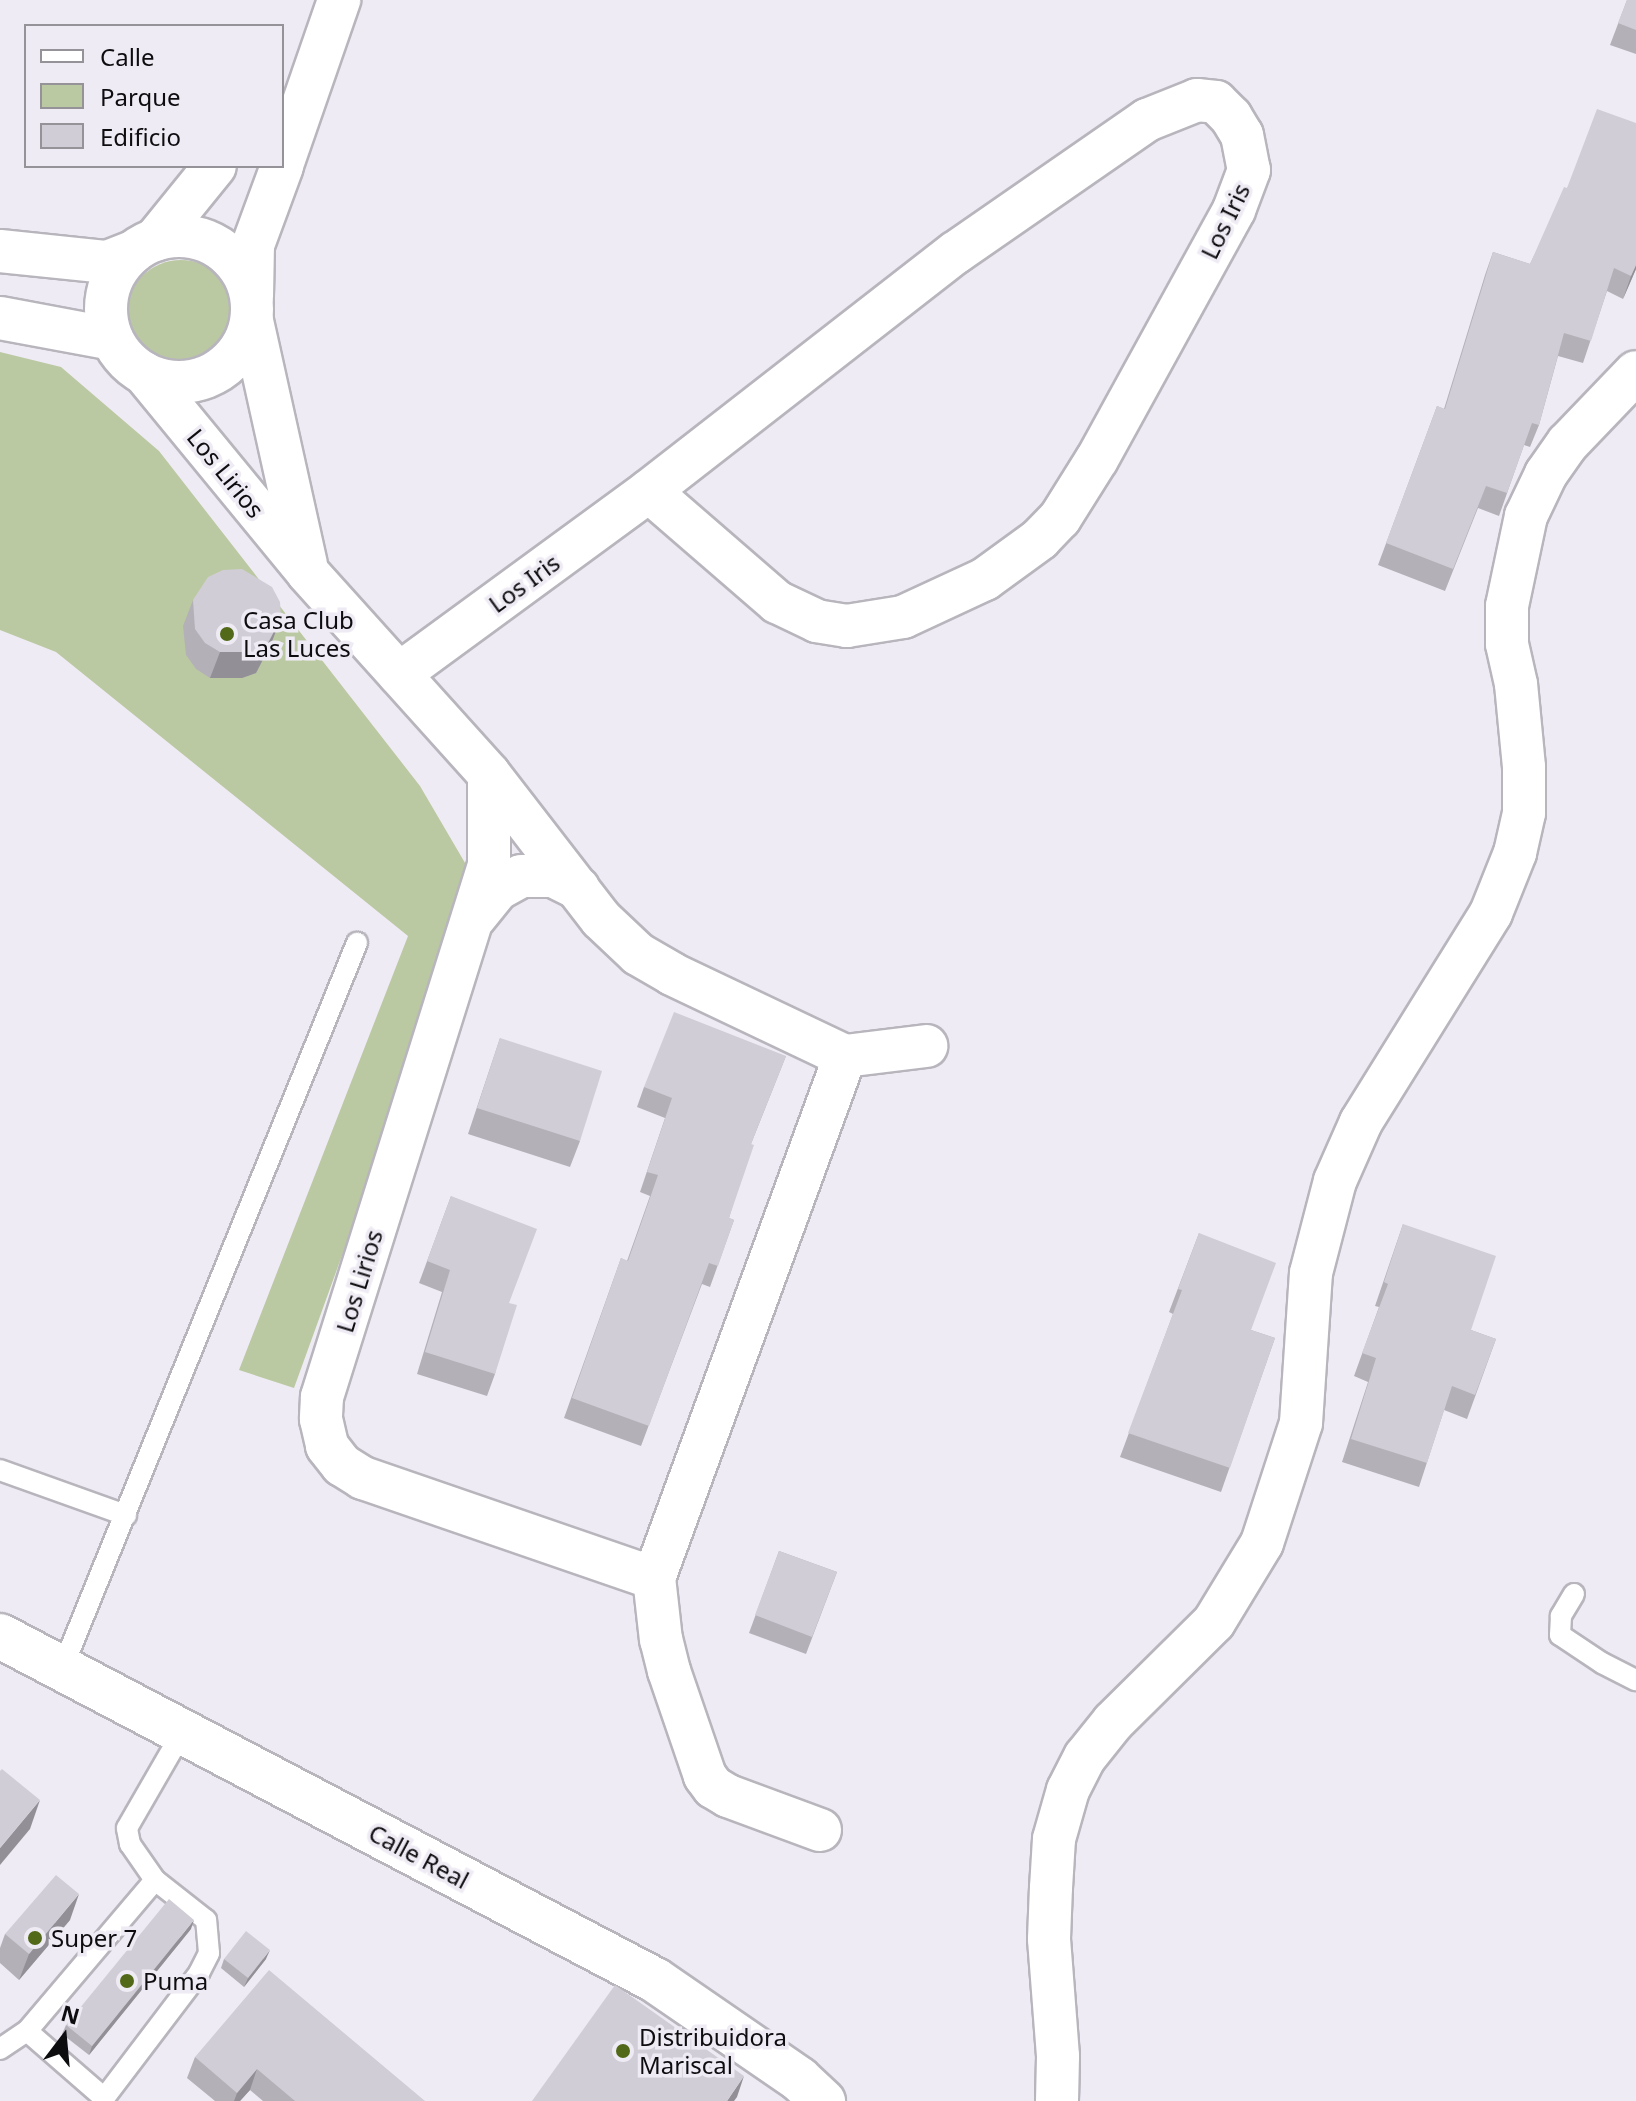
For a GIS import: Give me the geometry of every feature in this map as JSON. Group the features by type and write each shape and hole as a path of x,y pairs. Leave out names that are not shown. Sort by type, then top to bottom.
{"main road":[{"name":"Calle Real","path":"0,1636 655,1980 799,2079 823,2101"}],"street":[{"path":"284,80 342,5"},
{"path":"284,161 342,5"},
{"name":"Los Iris","path":"399,674 649,491 955,253 1147,120 1197,100 1216,102 1231,117 1242,135 1249,170 1234,210 1097,459 1060,518 1040,539 985,579 903,617 847,626 817,621 777,602 649,491"},
{"path":"213,168 144,246 117,270 108,292 106,316 112,339 125,359 144,373 178,381 211,375 231,362 245,343 252,309 253,245 281,168"},
{"path":"0,251 107,262 144,246 180,236 205,240 243,273 252,309"},
{"name":"Los Lirios","path":"252,309 308,573"},
{"path":"0,318 112,339"},
{"path":"1057,2101 1058,2056 1049,1926 1054,1839 1068,1790 1085,1757 1113,1722 1214,1622 1262,1543 1301,1423 1311,1273 1335,1181 1361,1122 1491,913 1515,853 1524,813 1524,767 1516,684 1507,644 1507,606 1526,516 1546,474 1568,443 1636,372"},
{"name":"Los Lirios","path":"144,373 308,573 489,774 601,919 638,954 672,974 845,1056"},
{"name":"Los Lirios","path":"489,774 489,865 322,1397 321,1419 327,1446 342,1465 363,1478 654,1578"},
{"path":"472,921 498,889 521,876 553,876 578,888"},
{"path":"820,1830 728,1796 713,1787 705,1776 669,1671 654,1578 845,1056 926,1046"}],"lane":[{"path":"62,1669 357,943"},
{"path":"0,1470 126,1515"},
{"path":"1574,1594 1561,1616 1560,1635 1602,1663 1636,1680"},
{"path":"27,2031 103,2100 199,1973 209,1953 206,1920 155,1880 130,1844 127,1828 183,1731"},
{"path":"0,2049 27,2031 155,1880"}],"green space":[{"path":"181,260 202,264 220,276 232,294 236,315 232,336 220,354 202,366 181,370 160,366 142,354 130,336 126,315 130,294 142,276 160,264"},
{"path":"0,352 61,367 159,451 420,786 468,868 453,949 294,1388 239,1370 408,936 56,652 0,630"}],"building":[{"path":"1627,0 1636,0 1636,30 1618,23"},
{"path":"1597,109 1636,123 1636,265 1631,276 1614,268 1591,341 1564,333 1539,425 1532,423 1507,493 1486,486 1453,569 1386,543 1437,406 1445,409 1493,252 1530,264 1564,187 1567,188"},
{"path":"242,569 272,587 280,602 281,618 266,647 252,652 220,652 205,643 195,629 193,600 208,577 223,570"},
{"path":"674,1012 786,1056 751,1144 754,1145 729,1218 734,1220 718,1266 709,1263 649,1426 572,1398 621,1258 628,1261 658,1175 647,1172 672,1098 644,1087"},
{"path":"500,1038 602,1071 580,1141 477,1108"},
{"path":"451,1196 537,1229 509,1303 517,1305 495,1374 425,1352 450,1270 427,1261"},
{"path":"1403,1224 1496,1256 1471,1330 1496,1339 1475,1395 1452,1386 1427,1463 1351,1439 1376,1358 1362,1353 1388,1284 1384,1282"},
{"path":"1199,1233 1276,1263 1251,1330 1275,1338 1230,1468 1128,1433 1182,1290 1178,1289"},
{"path":"779,1551 837,1572 812,1637 755,1615"},
{"path":"2,1769 40,1800 0,1848 0,1771"},
{"path":"56,1875 79,1894 29,1954 5,1934"},
{"name":"Puma","path":"169,1899 194,1920 92,2046 66,2025"},
{"path":"246,1931 270,1950 248,1978 224,1959"},
{"path":"269,1970 425,2101 295,2101 257,2069 237,2093 195,2057"},
{"name":"Distribuidora Mariscal","path":"615,1985 744,2076 727,2101 532,2101"}],"place":[{"name":"Casa Club Las Luces","path":"227,634"},
{"name":"Super 7","path":"35,1938"},
{"name":"Puma","path":"127,1981"},
{"name":"Distribuidora Mariscal","path":"623,2051"}]}
